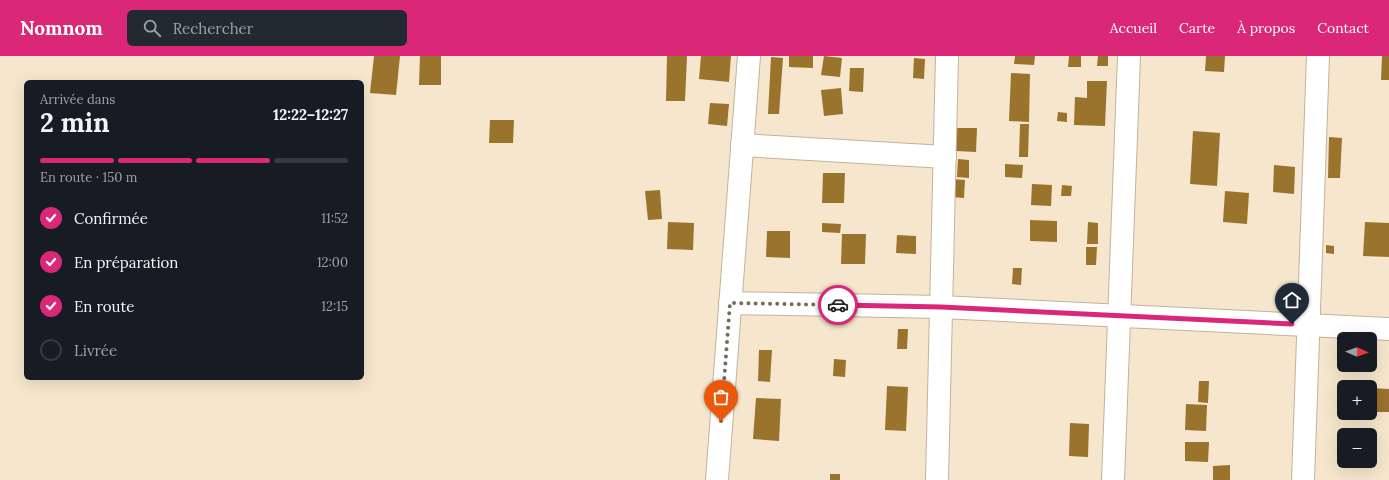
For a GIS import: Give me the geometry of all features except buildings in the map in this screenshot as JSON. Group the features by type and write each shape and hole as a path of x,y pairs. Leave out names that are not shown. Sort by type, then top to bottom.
{"street":[{"path":"717,480 749,56"},
{"path":"937,480 947,56"},
{"path":"1113,480 1129,56"},
{"path":"1303,480 1318,56"},
{"path":"742,145 945,157"},
{"path":"730,303 941,307 1389,329"}],"way so far":[{"path":"721,421 730,303 838,305"}],"route":[{"path":"838,305 941,307 1292,324"}]}
